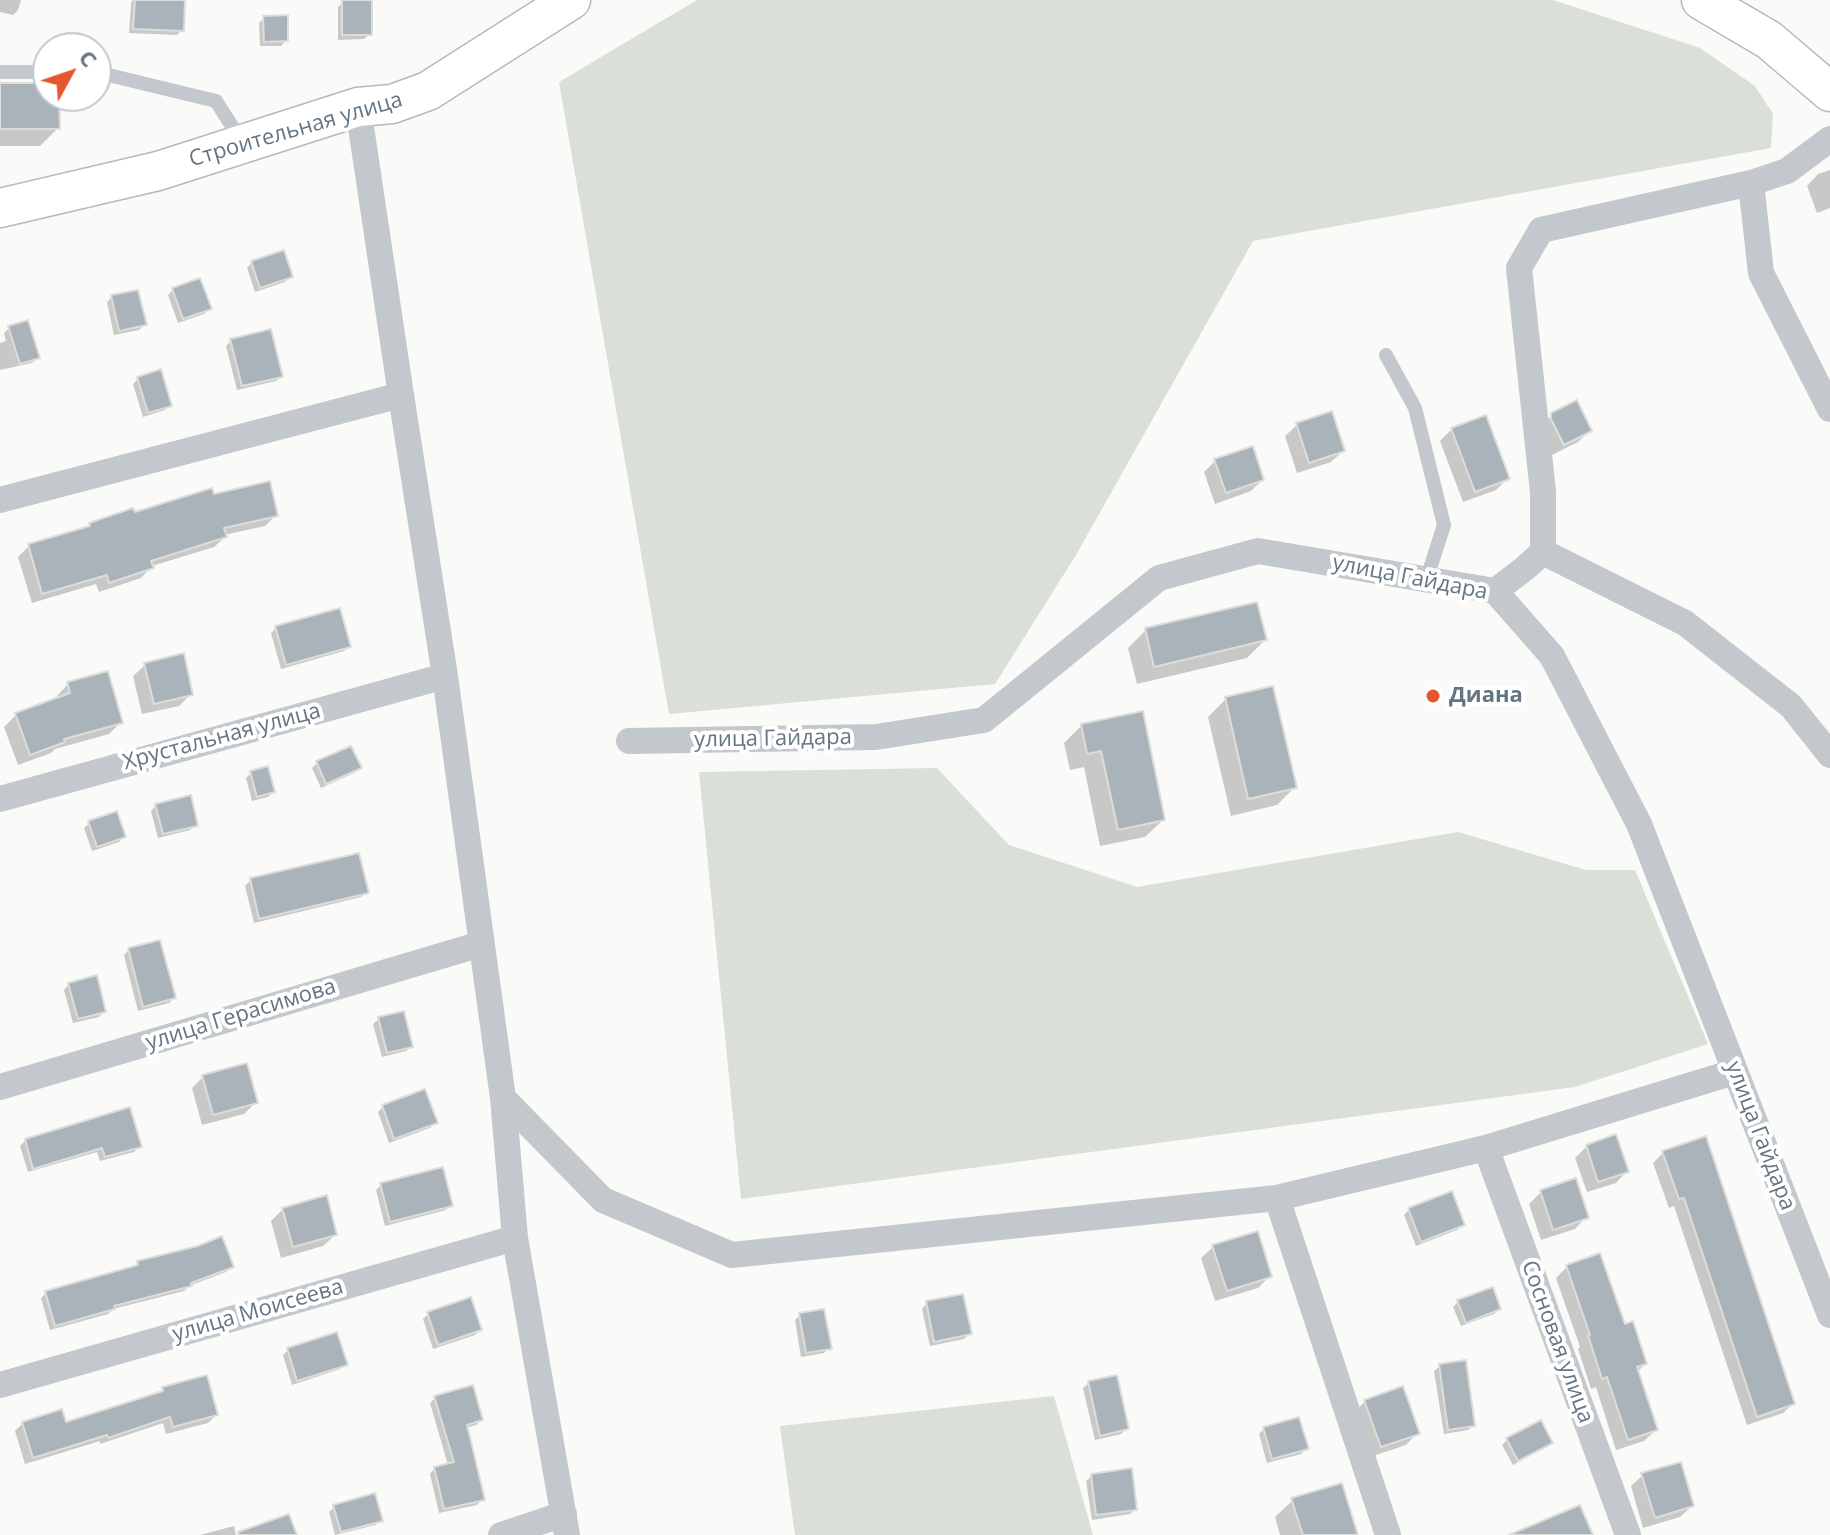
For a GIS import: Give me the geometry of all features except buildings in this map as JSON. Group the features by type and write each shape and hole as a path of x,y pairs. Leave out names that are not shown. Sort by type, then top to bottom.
{"main road":[{"name":"Строительная улица","path":"0,208 158,171 358,107 392,104 428,91 571,0"},
{"path":"1701,0 1769,40 1830,92"}],"street":[{"path":"358,107 445,676 503,1098 515,1238 565,1524 501,1535"},
{"path":"1543,552 1543,492 1519,268 1541,230 1751,183 1787,171 1830,139"},
{"path":"1751,183 1761,273 1830,409"},
{"path":"0,500 401,395"},
{"name":"улица Гайдара","path":"629,741 876,737 984,720 1159,578 1258,551 1495,591 1552,656 1639,824 1830,1315"},
{"path":"1495,591 1543,552"},
{"path":"1543,552 1685,623 1791,706 1830,755"},
{"name":"Хрустальная улица","path":"0,799 445,676"},
{"name":"улица Герасимова","path":"0,1087 481,944"},
{"path":"503,1098 603,1200 732,1255 1277,1198 1486,1148 1734,1072"},
{"name":"Сосновая улица","path":"1486,1148 1628,1535"},
{"path":"1277,1198 1388,1535"},
{"name":"улица Моисеева","path":"0,1385 515,1238"}],"lane":[{"path":"0,72 32,72"},
{"path":"112,76 216,101 243,144"},
{"path":"1386,355 1415,408 1444,525 1427,578"}],"shaded area":[{"path":"697,0 1553,0 1700,48 1755,86 1773,114 1771,148 1253,241 1076,555 995,684 669,714 559,82"},
{"path":"937,768 1009,845 1137,887 1458,832 1586,870 1635,870 1708,1044 1575,1087 741,1199 699,772"},
{"path":"1054,1396 1093,1535 795,1535 780,1426"}],"place":[{"name":"Диана","path":"1433,696"}]}
